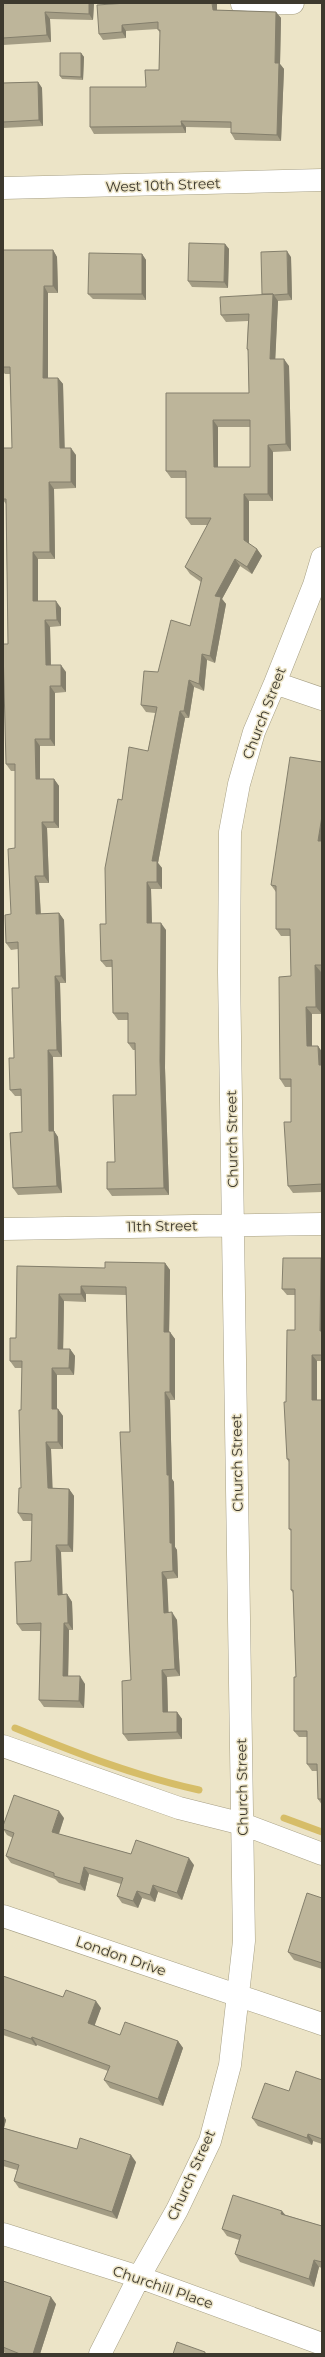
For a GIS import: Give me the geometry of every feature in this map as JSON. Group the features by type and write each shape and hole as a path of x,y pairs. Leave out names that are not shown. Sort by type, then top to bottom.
{"street":[{"path":"242,4 293,3"},
{"name":"West 10th Street","path":"3,188 322,180"},
{"name":"Church Street","path":"100,2354 139,2277 178,2210 210,2140 230,2065 239,1996 244,1941 228,950 230,832 238,784 254,732 276,683 314,585 322,558"},
{"path":"276,683 322,700"},
{"name":"11th Street","path":"3,1229 322,1224"},
{"path":"3,1746 179,1808 243,1824 322,1854"},
{"name":"London Drive","path":"3,1916 322,2024"},
{"name":"Churchill Place","path":"3,2234 139,2277 322,2344"}],"building":[{"path":"3,3 89,3 89,14 45,12 47,35 3,38"},
{"path":"127,3 212,3 213,10 276,12 275,63 279,63 277,135 231,133 231,122 181,121 182,126 90,127 90,87 146,87 145,70 159,70 160,30 158,30 158,22 122,25 122,32 99,34 97,5"},
{"path":"60,53 81,53 81,77 60,76"},
{"path":"38,82 39,120 3,122 3,83"},
{"path":"189,243 225,244 224,282 188,281"},
{"path":"3,250 53,250 53,286 44,286 43,378 58,378 60,448 71,448 71,482 49,482 50,552 33,552 33,601 56,601 57,620 45,620 46,665 61,665 61,686 50,686 50,739 35,739 36,779 54,779 54,822 42,822 44,876 35,876 36,914 59,913 61,976 55,976 57,1050 48,1050 49,1131 54,1131 57,1186 13,1188 10,1133 22,1132 21,1089 10,1090 9,1058 14,1058 12,988 19,988 18,942 6,943 5,915 11,914 8,849 15,848 15,764 6,764 3,647 3,644 8,644 6,499 3,499 3,448 12,448 10,367 3,367"},
{"path":"287,251 288,294 262,294 261,252"},
{"path":"89,253 142,254 142,294 88,294"},
{"path":"273,294 270,359 284,359 286,444 268,445 268,494 244,494 244,540 257,549 247,567 235,559 215,596 221,597 210,656 202,654 199,684 189,680 184,711 180,711 152,861 157,861 157,882 147,882 147,923 161,923 160,1061 164,1188 107,1189 107,1162 115,1162 113,1095 136,1095 135,1043 128,1043 128,1013 113,1013 112,960 101,961 100,924 106,924 105,868 118,799 122,800 129,747 148,751 157,707 141,705 144,671 158,672 171,620 190,626 202,578 185,567 211,518 186,518 186,471 166,471 166,393 249,393 247,349 249,314 221,315 220,297","holes":["213,420 250,420 250,467 214,467"]},
{"path":"290,757 322,762 322,816 318,841 322,841 322,965 315,965 316,1007 306,1007 307,1046 318,1046 319,1065 322,1065 322,1184 288,1186 284,1122 291,1122 291,1079 280,1079 279,977 291,976 290,929 276,929 276,886 271,885"},
{"path":"283,1258 321,1258 320,1331 322,1331 322,1355 312,1355 312,1400 322,1400 322,1799 318,1799 317,1764 307,1764 307,1731 294,1731 294,1677 296,1677 293,1590 291,1590 291,1529 289,1529 289,1459 287,1459 284,1402 286,1402 287,1330 295,1330 295,1289 282,1289"},
{"path":"105,1262 165,1263 164,1332 170,1332 170,1392 165,1392 167,1475 169,1475 170,1543 172,1543 173,1571 162,1572 164,1613 172,1612 175,1669 162,1670 163,1712 177,1712 177,1732 123,1734 122,1681 131,1680 120,1432 130,1432 126,1287 81,1286 81,1294 59,1294 58,1349 70,1349 69,1368 52,1368 52,1409 58,1409 58,1442 46,1442 48,1488 69,1489 68,1545 56,1545 58,1595 67,1594 68,1623 64,1623 63,1676 80,1676 79,1701 39,1700 41,1623 17,1624 15,1562 31,1561 32,1514 18,1513 19,1488 21,1488 19,1410 21,1410 22,1361 10,1361 10,1338 16,1338 17,1266 105,1268"},
{"path":"14,1795 59,1811 52,1832 131,1854 136,1840 189,1858 177,1893 153,1885 150,1895 137,1891 133,1901 117,1896 123,1878 84,1867 80,1884 54,1876 54,1873 6,1856 14,1833 3,1829 3,1826"},
{"path":"307,1893 322,1898 322,1963 288,1952"},
{"path":"3,1976 63,1997 66,1990 96,2001 88,2023 120,2035 125,2022 178,2041 158,2099 104,2080 110,2066 32,2037 31,2039 3,2029"},
{"path":"296,2071 322,2080 322,2139 308,2134 307,2138 252,2118 265,2083 289,2091"},
{"path":"3,2128 77,2149 80,2138 131,2155 112,2212 14,2181 19,2165 3,2160"},
{"path":"233,2195 282,2211 281,2214 322,2226 322,2262 314,2260 309,2279 235,2254 241,2235 222,2229"},
{"path":"3,2281 51,2297 33,2354 20,2354 3,2347"},
{"path":"177,2342 205,2352 205,2354 173,2354"}],"waterway":[{"path":"15,1728 129,1771 199,1790"},
{"path":"284,1818 322,1832"}]}
